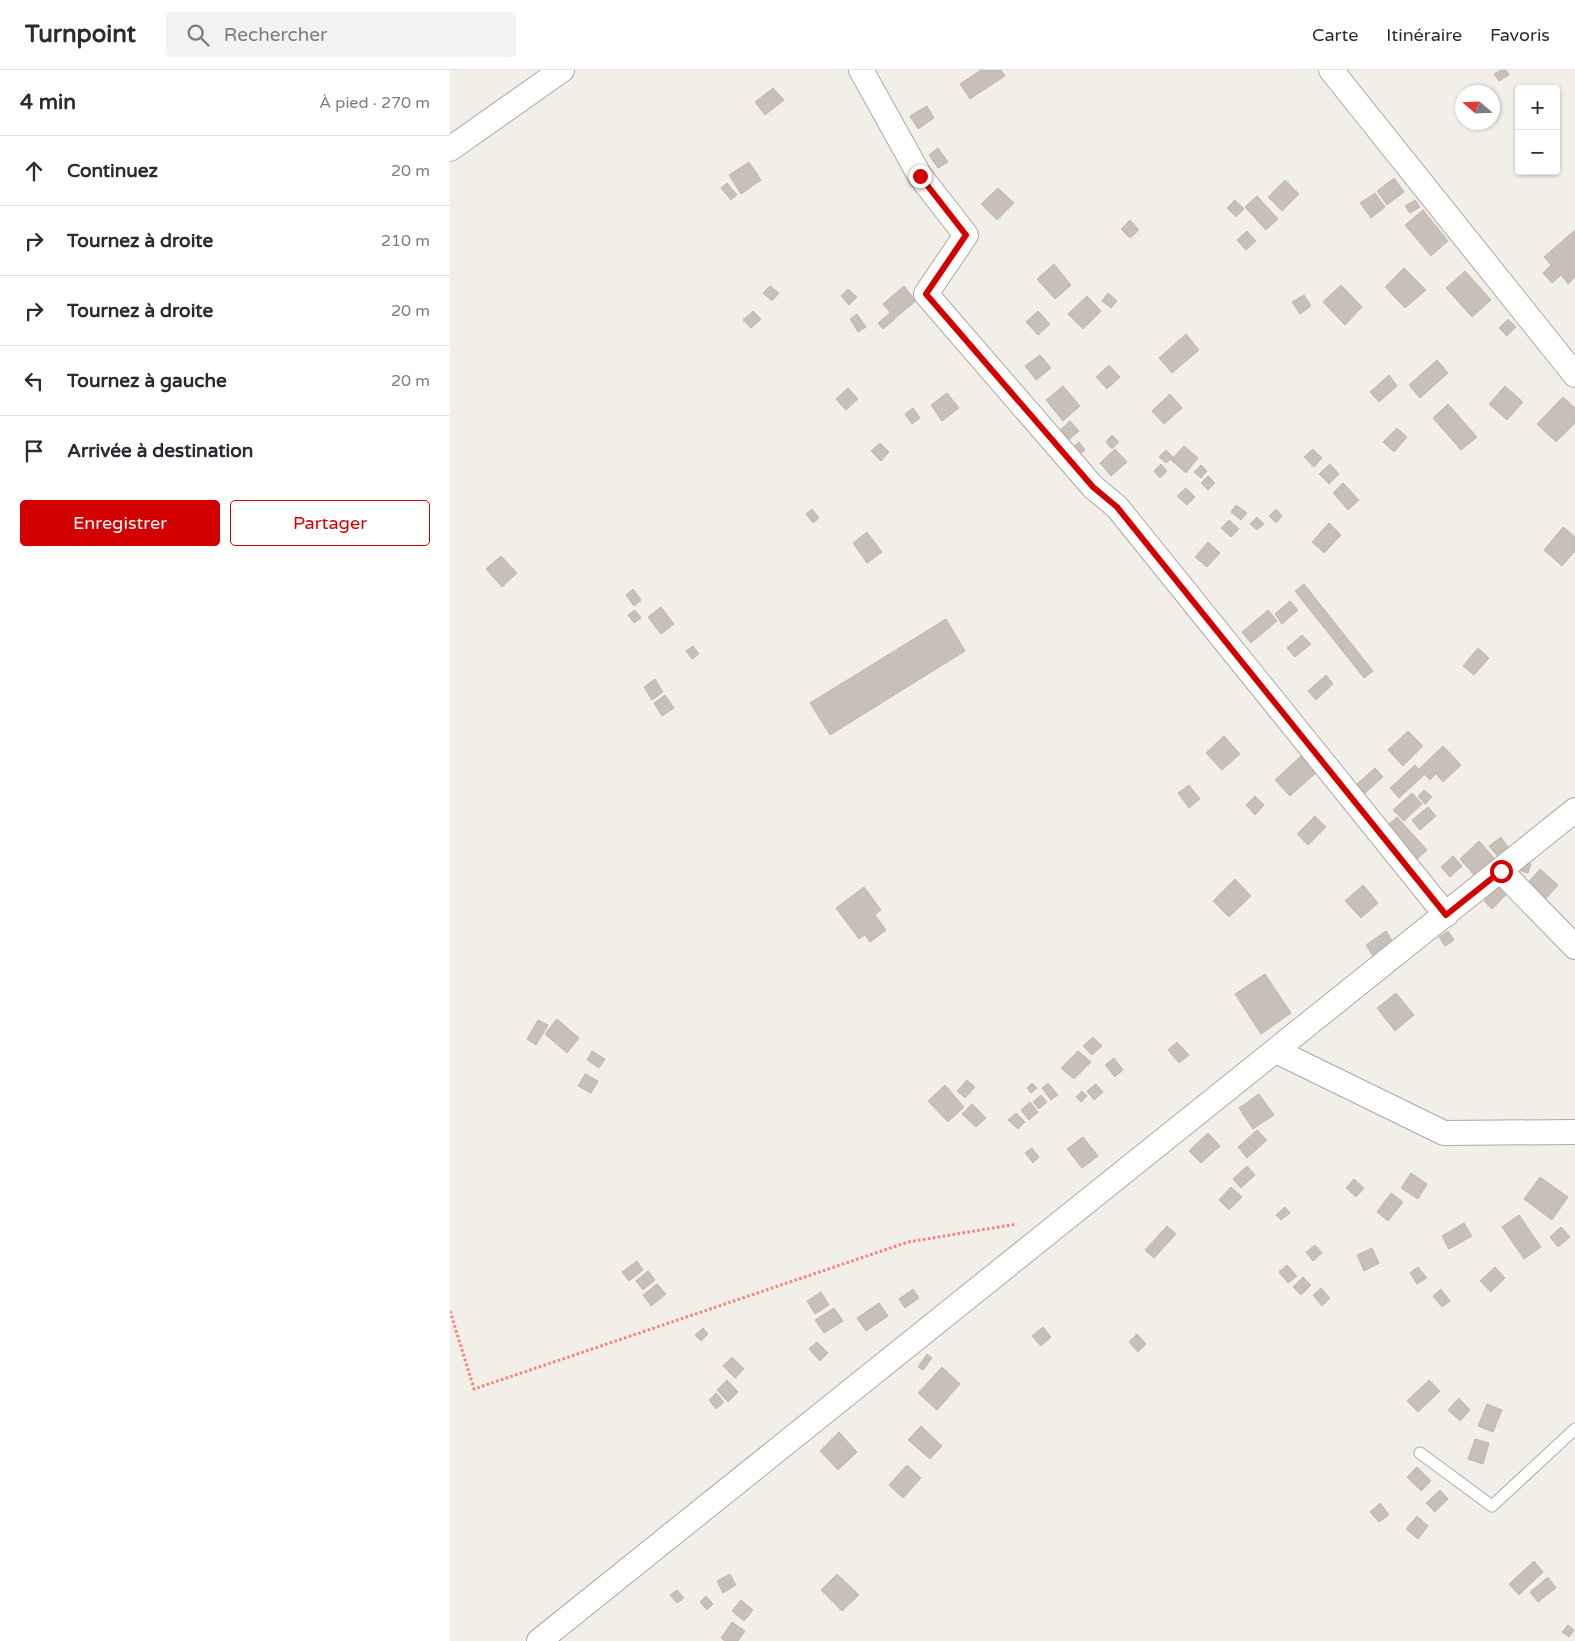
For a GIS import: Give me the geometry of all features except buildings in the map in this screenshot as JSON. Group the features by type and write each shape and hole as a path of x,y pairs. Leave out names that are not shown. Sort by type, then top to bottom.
{"street":[{"path":"450,149 562,70"},
{"path":"861,70 920,176 966,235 926,294 1093,487 1117,507 1446,915"},
{"path":"1331,70 1575,375"},
{"path":"539,1641 1575,810"},
{"path":"1501,871 1575,947"},
{"path":"1276,1051 1444,1133 1575,1132"}],"lane":[{"path":"1420,1453 1492,1506 1575,1429"}],"path":[{"path":"450,1311 474,1390 908,1242 1024,1223"}],"route":[{"path":"920,176 966,235 926,294 1093,487 1117,507 1446,915 1501,871"}]}
